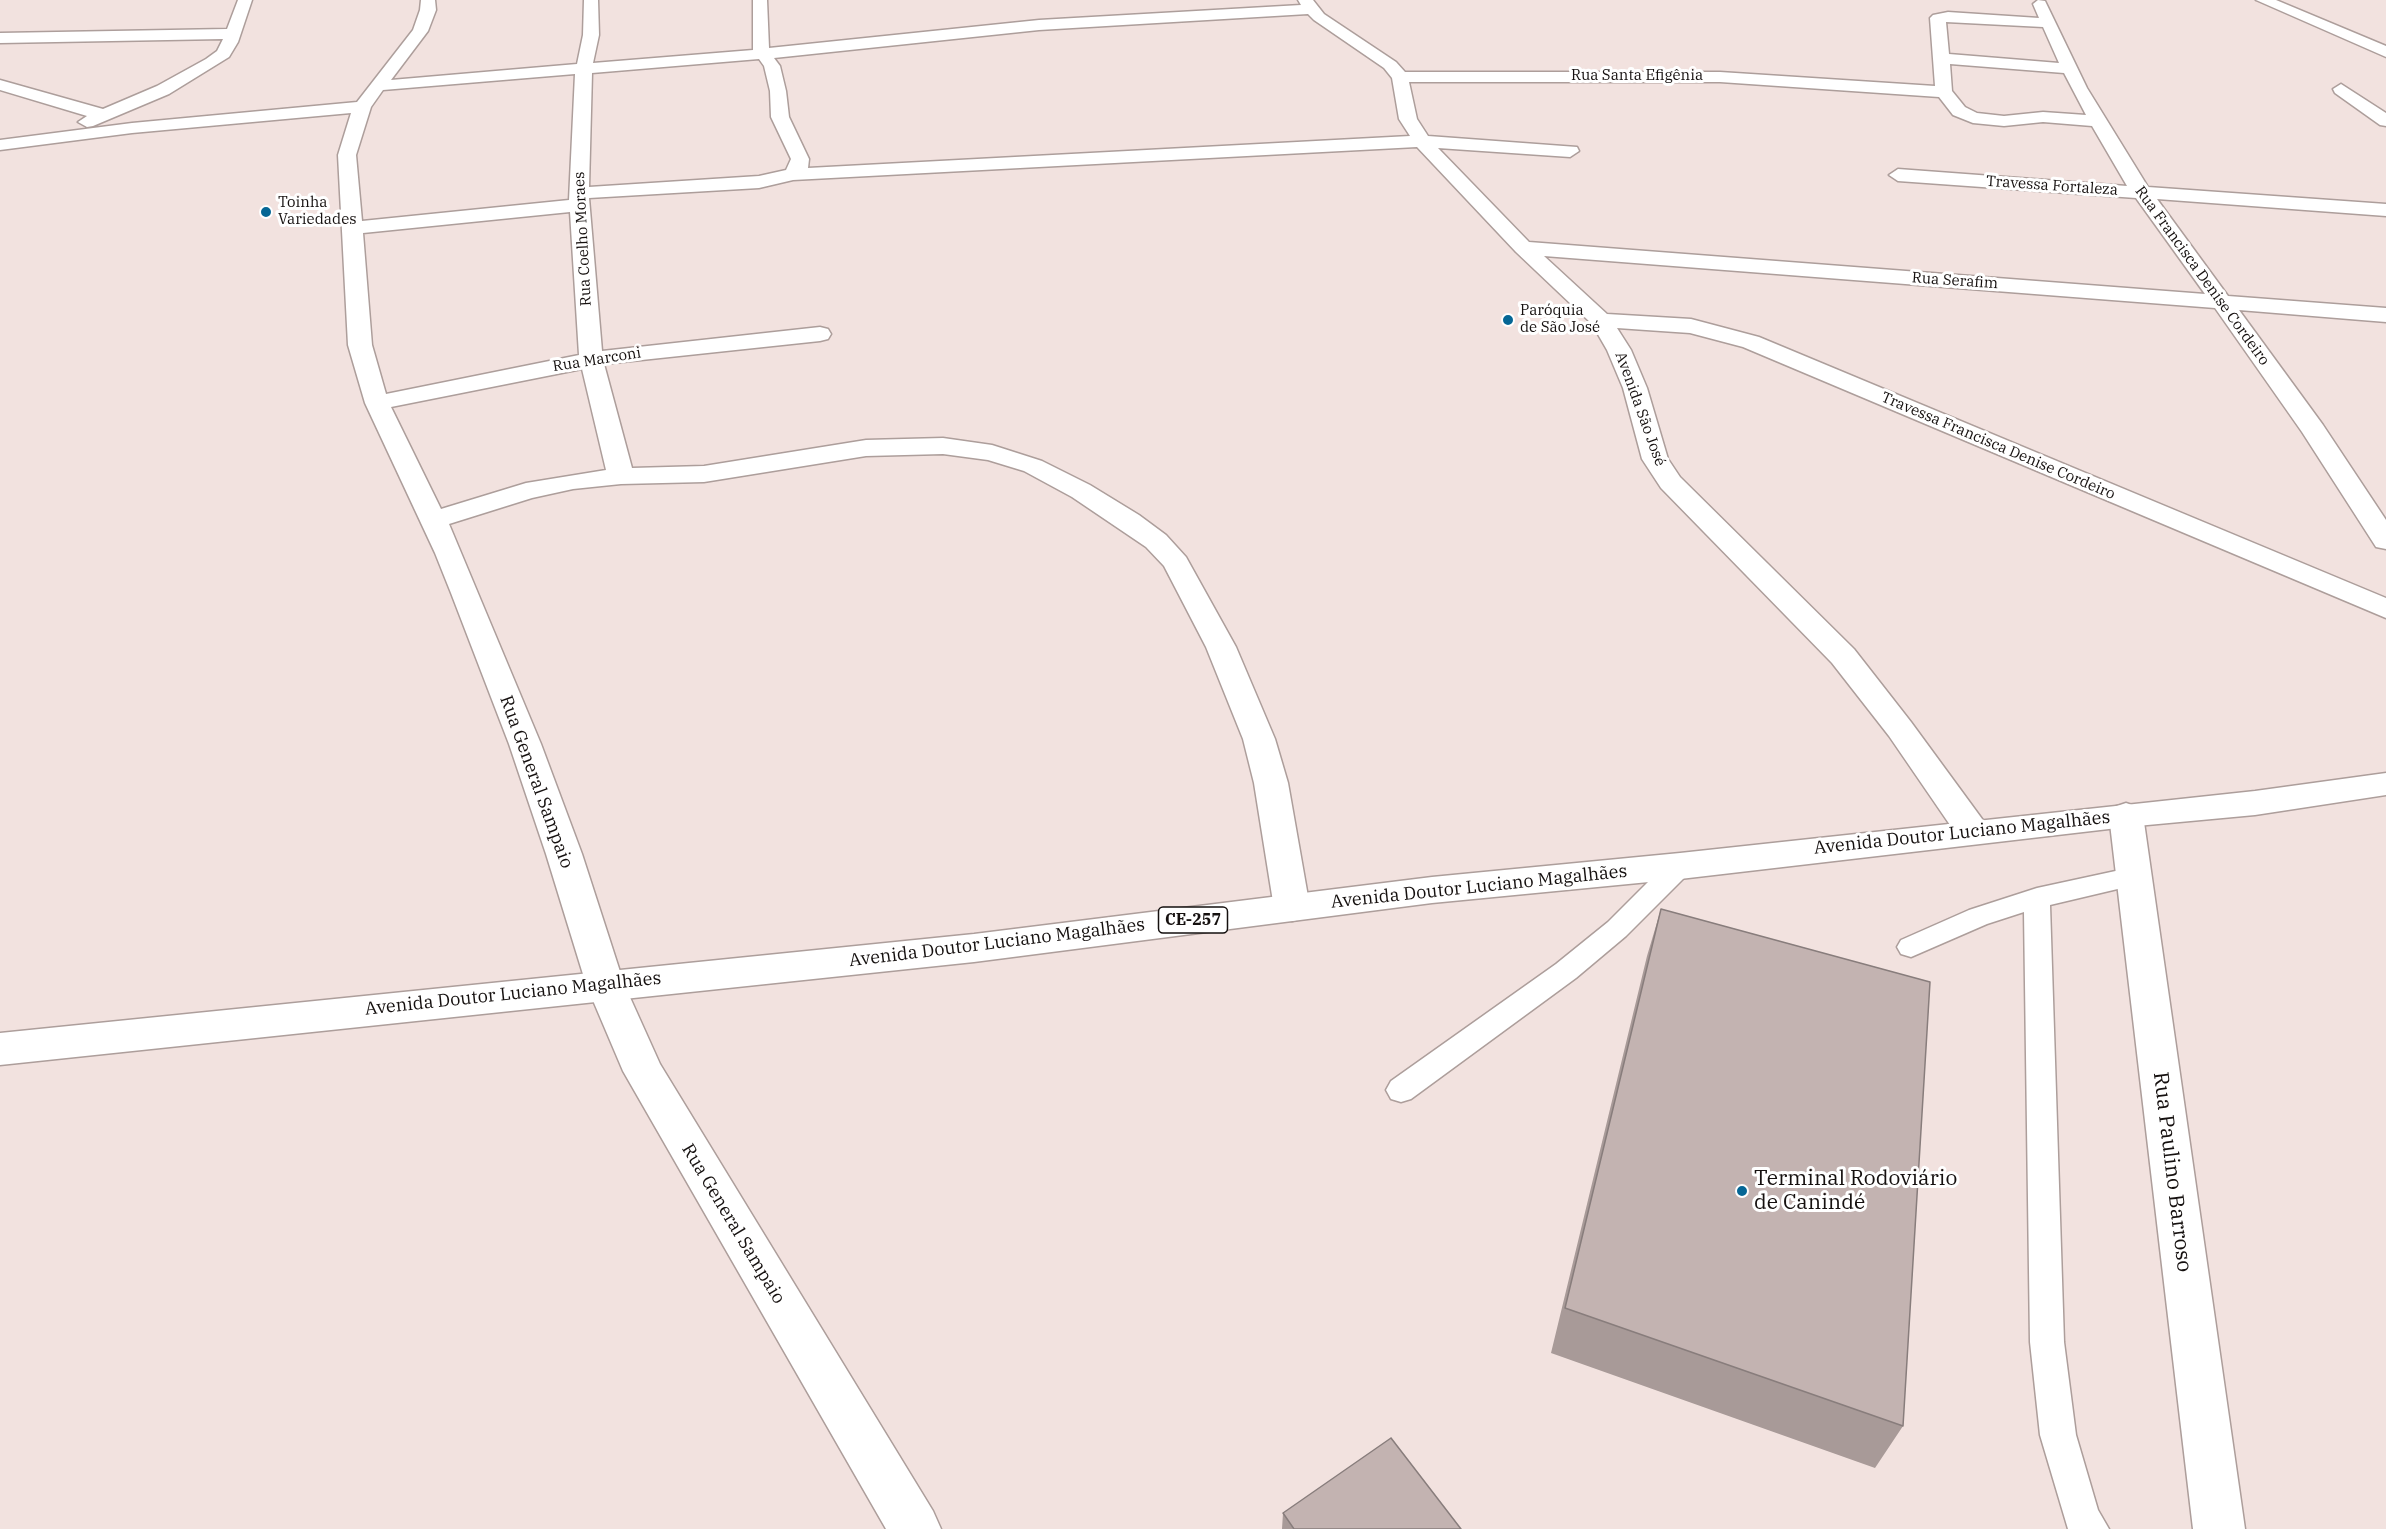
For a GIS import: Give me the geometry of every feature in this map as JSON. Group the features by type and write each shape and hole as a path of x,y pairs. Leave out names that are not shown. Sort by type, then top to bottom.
{"street":[{"path":"48,137 163,90 197,72 223,54 245,0"},
{"name":"Rua General Sampaio","path":"428,0 428,10 420,31 369,96 347,155 360,345 377,403 433,520 525,744 564,854 605,984 643,1071 915,1529"},
{"name":"Rua Coelho Moraes","path":"591,0 591,35 584,68 579,199 591,359 621,476"},
{"path":"760,0 762,54 772,66 778,91 780,117 800,159 799,168 793,174"},
{"name":"Rua Francisca Denise Cordeiro","path":"2037,0 2096,121 2140,192 2314,430 2386,541"},
{"path":"2263,0 2386,52"},
{"path":"0,145 584,68 762,54 1039,25 1308,3 1381,56 1400,77"},
{"path":"2049,23 1941,17 1936,21 1944,92 1959,111 1973,118 2004,121 2043,117 2096,121"},
{"path":"0,38 231,34"},
{"path":"1941,58 2069,69"},
{"name":"Rua Santa Efigênia","path":"1400,77 1720,76 1944,92"},
{"name":"Avenida São José","path":"1400,77 1408,119 1422,141 1523,248 1601,320 1619,350 1635,388 1655,459 1670,482 1843,656 1900,729 1973,832"},
{"path":"0,85 104,115"},
{"path":"2341,88 2386,121"},
{"path":"352,228 579,199 759,182 793,174 1422,141 1570,151"},
{"name":"Travessa Fortaleza","path":"1898,174 2386,210"},
{"name":"Rua Serafim","path":"1523,248 2386,315"},
{"name":"Travessa Francisca Denise Cordeiro","path":"1601,320 1691,326 1751,342 2386,609"},
{"name":"Rua Marconi","path":"377,403 591,359 820,334"},
{"path":"433,520 526,491 573,481 621,476 704,474 866,448 943,446 992,453 1033,466 1081,491 1129,521 1156,541 1176,563 1221,647 1259,739 1271,783 1292,908"},
{"path":"2358,500 2386,502"},
{"name":"Avenida Doutor Luciano Magalhães","path":"0,1049 605,984 974,948 1432,890 1680,866 2126,814 2255,803 2386,784"},
{"name":"Rua Paulino Barroso","path":"2126,814 2218,1529"}],"lane":[{"path":"1401,1090 1566,971 1617,929 1680,866"},
{"path":"1911,947 1978,917 2037,898 2134,876"},
{"path":"2037,898 2047,1342 2058,1435 2083,1520 2090,1529"}],"building":[{"name":"Terminal Rodoviário de Canindé","path":"1661,909 1930,982 1903,1426 1565,1308"},
{"path":"1391,1438 1461,1529 1294,1529 1283,1513"}],"place":[{"name":"Toinha Variedades","path":"266,212"},
{"name":"Paróquia de São José","path":"1508,320"},
{"name":"Terminal Rodoviário de Canindé","path":"1742,1191"}]}
